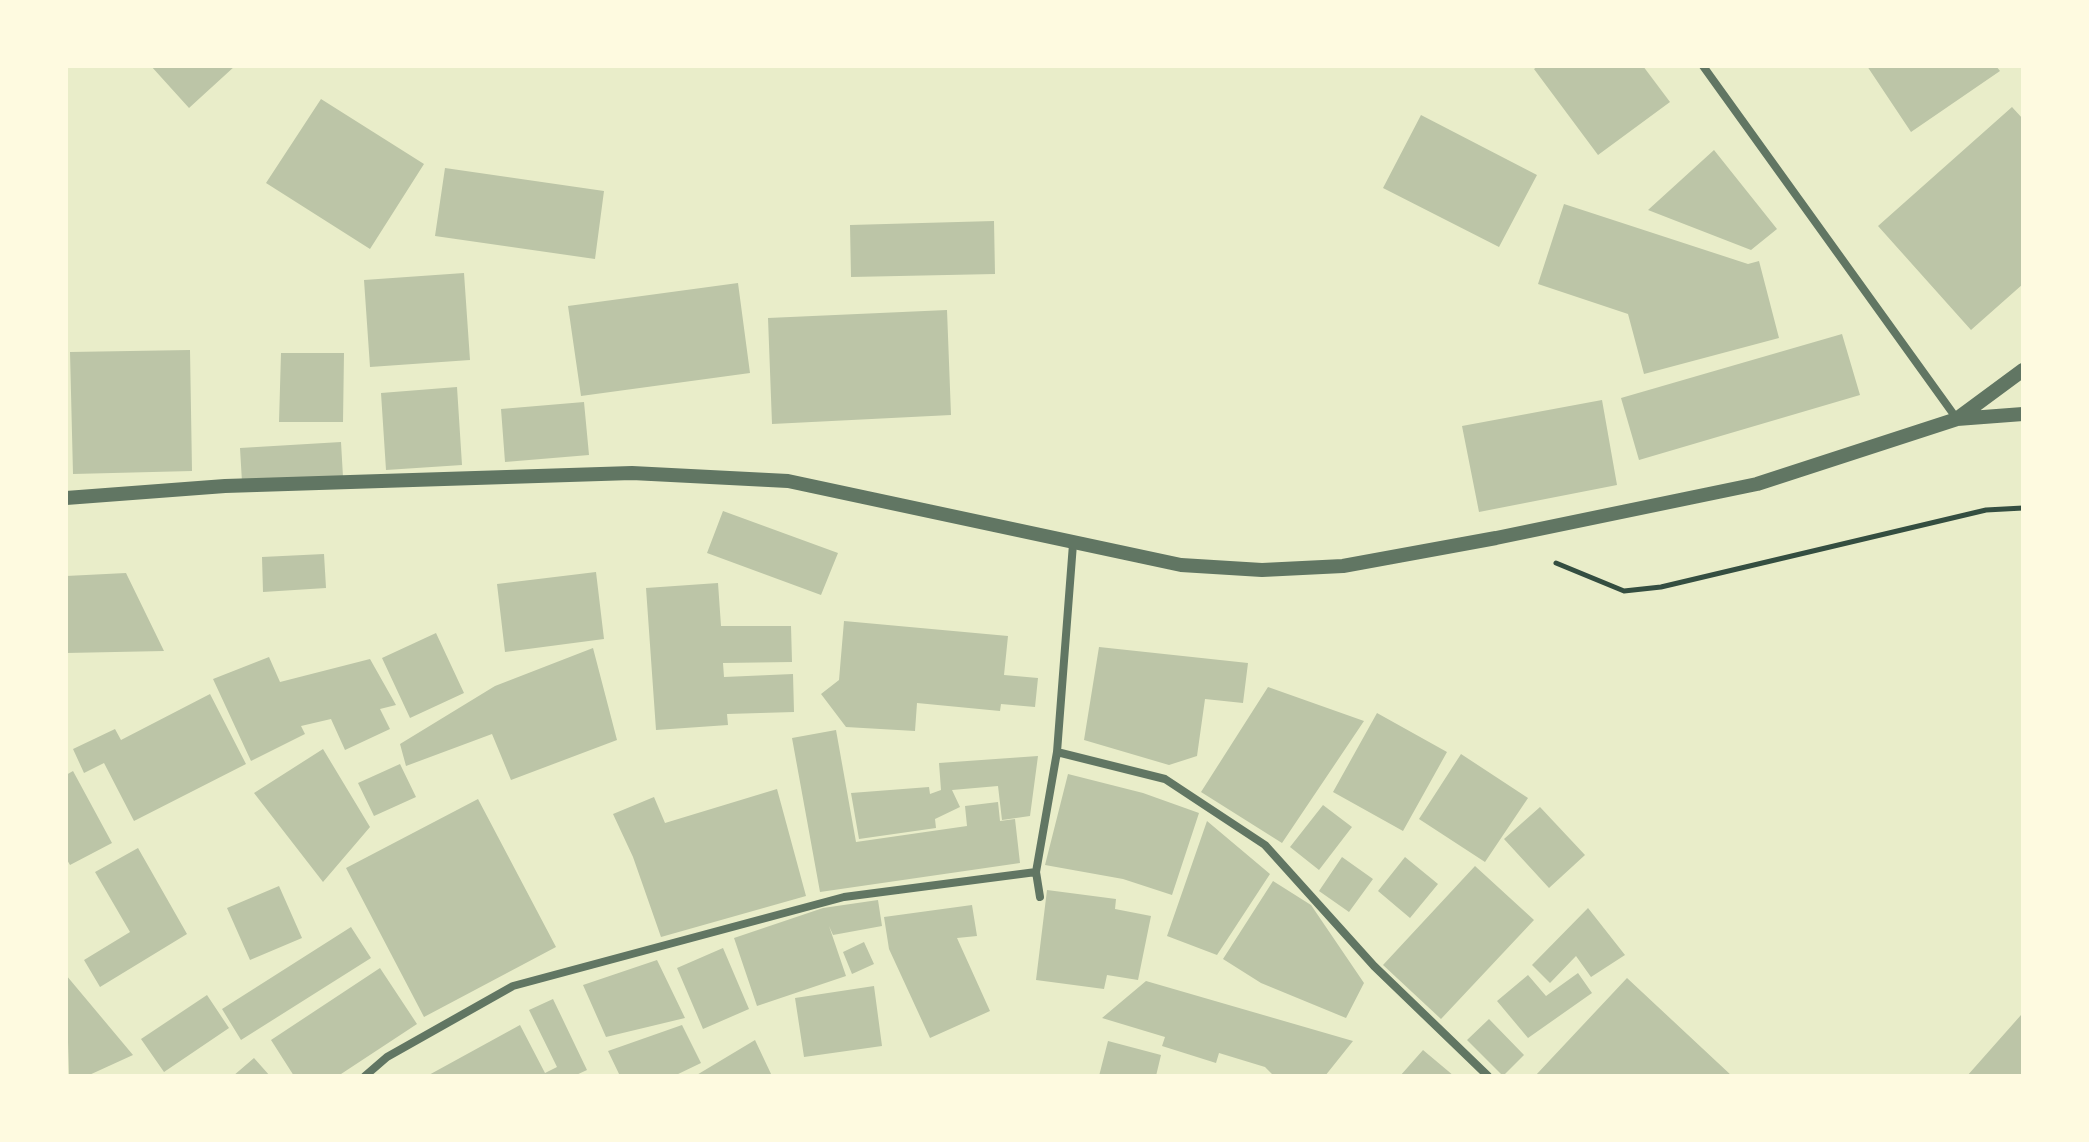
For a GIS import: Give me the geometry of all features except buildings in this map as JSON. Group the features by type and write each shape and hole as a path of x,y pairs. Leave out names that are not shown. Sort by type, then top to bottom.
{"street":[{"path":"1703,66 1957,419"},
{"path":"1957,419 2023,370"},
{"path":"66,498 225,486 632,473 788,481 1181,565 1262,570 1343,566 1757,484 1957,419 2023,414"},
{"path":"1040,897 1036,872 1057,752 1073,544"},
{"path":"1057,752 1165,779 1265,845 1374,966 1488,1076"},
{"path":"365,1076 387,1057 513,986 844,897 1036,872"}],"path":[{"path":"1553,561 1624,591 1661,587 1986,510 2023,508"}]}
